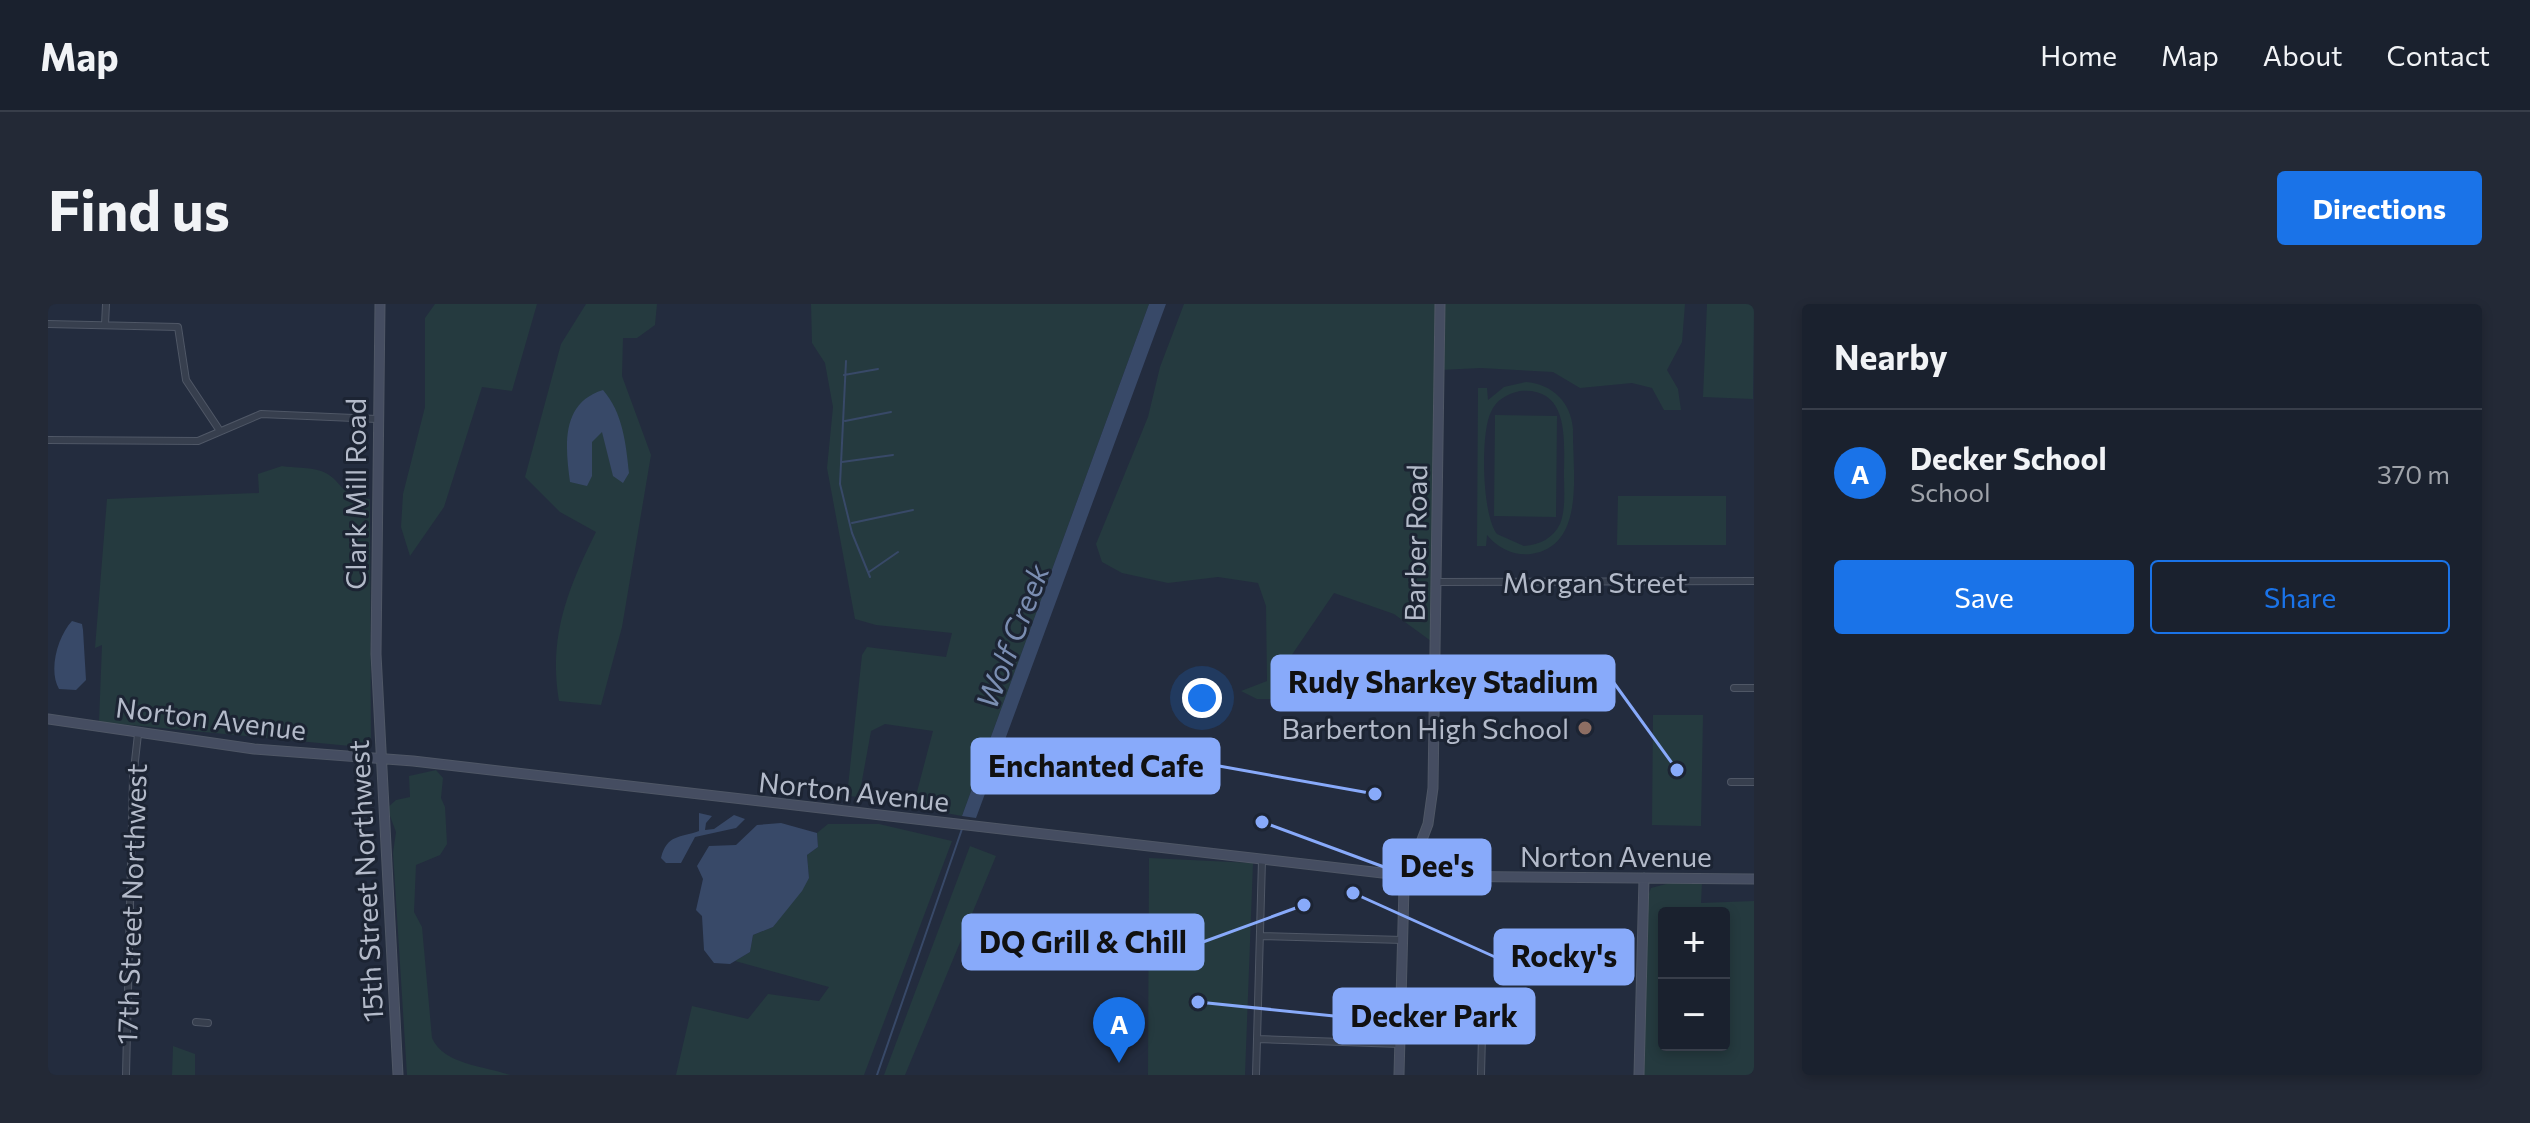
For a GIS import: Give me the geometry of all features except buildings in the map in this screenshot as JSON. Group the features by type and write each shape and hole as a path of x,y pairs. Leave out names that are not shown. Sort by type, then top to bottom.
{"main road":[{"name":"Clark Mill Road","path":"377,684 380,304"},
{"name":"Barber Road","path":"1399,1075 1408,876 1428,824 1432,797 1440,304"},
{"name":"15th Street Northwest","path":"377,684 398,1075"},
{"name":"Norton Avenue","path":"48,719 254,749 379,758 1408,876 1754,879"},
{"path":"1639,1075 1644,878"}],"street":[{"path":"105,325 106,304"},
{"path":"48,324 174,325 180,329 186,380 220,431"},
{"path":"48,440 189,442 207,439 261,414 377,419"},
{"name":"Morgan Street","path":"1436,582 1754,581"},
{"path":"1734,688 1754,688"},
{"name":"17th Street Northwest","path":"126,1075 133,779 138,734"},
{"path":"1731,782 1754,782"},
{"path":"1256,1075 1262,860"},
{"path":"1260,936 1403,940"},
{"path":"1413,994 1483,996 1481,1075"},
{"path":"196,1022 208,1023"},
{"path":"1257,1039 1400,1044"}],"green space":[{"path":"435,304 537,304 512,391 482,387 444,507 410,556 401,527 403,494 425,407 425,318"},
{"path":"586,304 657,304 655,325 637,338 623,338 622,376 651,455 622,627 601,705 559,701 556,678 558,634 563,614 596,532 560,512 525,477 561,344"},
{"path":"811,304 1149,304 962,816 913,807 933,731 885,724 871,731 859,797 847,796 862,655 867,647 946,657 952,633 876,625 855,619 827,468 833,407 825,363 812,343"},
{"path":"1184,304 1685,304 1682,342 1667,370 1678,389 1681,410 1664,410 1652,388 1632,383 1580,388 1553,372 1481,368 1440,370 1435,644 1394,614 1334,593 1289,659 1279,699 1257,699 1241,691 1267,681 1266,606 1258,583 1218,577 1168,583 1122,573 1102,562 1096,544 1148,417 1160,367"},
{"path":"1707,304 1754,304 1753,399 1703,397"},
{"path":"1526,382 1544,386 1564,403 1573,429 1574,484 1569,521 1561,537 1549,548 1531,554 1506,550 1487,535 1486,546 1477,546 1478,388 1487,388 1488,400 1504,387","holes":["1520,391 1536,392 1548,398 1561,418 1564,506 1560,524 1554,533 1541,542 1524,546 1497,534 1492,524 1484,474 1485,437 1491,412 1499,401"]},
{"path":"1495,415 1557,416 1556,517 1494,516"},
{"path":"282,466 321,471 353,496 370,499 371,748 99,722 102,645 95,648 107,499 259,493 258,474"},
{"path":"1618,496 1726,496 1726,545 1617,545"},
{"path":"1653,715 1703,715 1701,826 1652,825"},
{"path":"436,770 443,778 441,798 445,807 447,844 440,855 416,865 414,912 422,927 432,1038 438,1047 455,1059 510,1075 407,1075 393,853 396,832 387,808 396,800 410,797 409,776"},
{"path":"828,824 879,824 952,841 864,1075 676,1075 692,1006 748,1019 768,994 819,1001 829,987 735,961 750,952 753,935 773,927 809,878 807,855 818,847 817,833"},
{"path":"970,846 996,856 905,1075 884,1075"},
{"path":"1149,858 1253,863 1245,1075 1148,1075"},
{"path":"1702,881 1701,903 1754,901 1754,1075 1642,1075 1648,896 1651,888"},
{"path":"173,1046 195,1054 195,1075 172,1075"}],"water":[{"path":"1149,304 1166,304 976,818 962,816"},
{"path":"603,390 619,419 629,473 623,483 613,476 602,432 592,442 592,476 587,486 570,482 567,440 573,415 589,396"},
{"path":"72,621 82,624 86,680 76,690 59,689 54,672 56,654"},
{"path":"699,813 712,816 705,830 714,829 734,815 745,819 736,828 695,837 681,863 666,863 661,858 671,841 699,831"},
{"path":"781,823 817,833 818,847 807,855 809,878 773,927 753,935 750,952 730,964 714,963 704,950 702,916 696,910 703,879 697,866 709,846 736,845 757,825"}],"waterway":[{"path":"846,361 840,484 852,533 870,577"},
{"path":"844,375 878,369"},
{"path":"845,421 891,412"},
{"path":"842,462 893,455"},
{"path":"852,523 913,510"},
{"path":"869,572 898,552"},
{"name":"Wolf Creek","path":"877,1075 962,829"}],"place":[{"name":"Barberton High School","path":"1585,728"},
{"name":"Rudy Sharkey Stadium","path":"1677,770"},
{"name":"Enchanted Cafe","path":"1375,794"},
{"name":"Dee's","path":"1262,822"},
{"name":"Rocky's","path":"1353,893"},
{"name":"DQ Grill & Chill","path":"1304,905"},
{"name":"Decker Park","path":"1198,1002"},
{"name":"Decker School","path":"1119,1063"}]}
